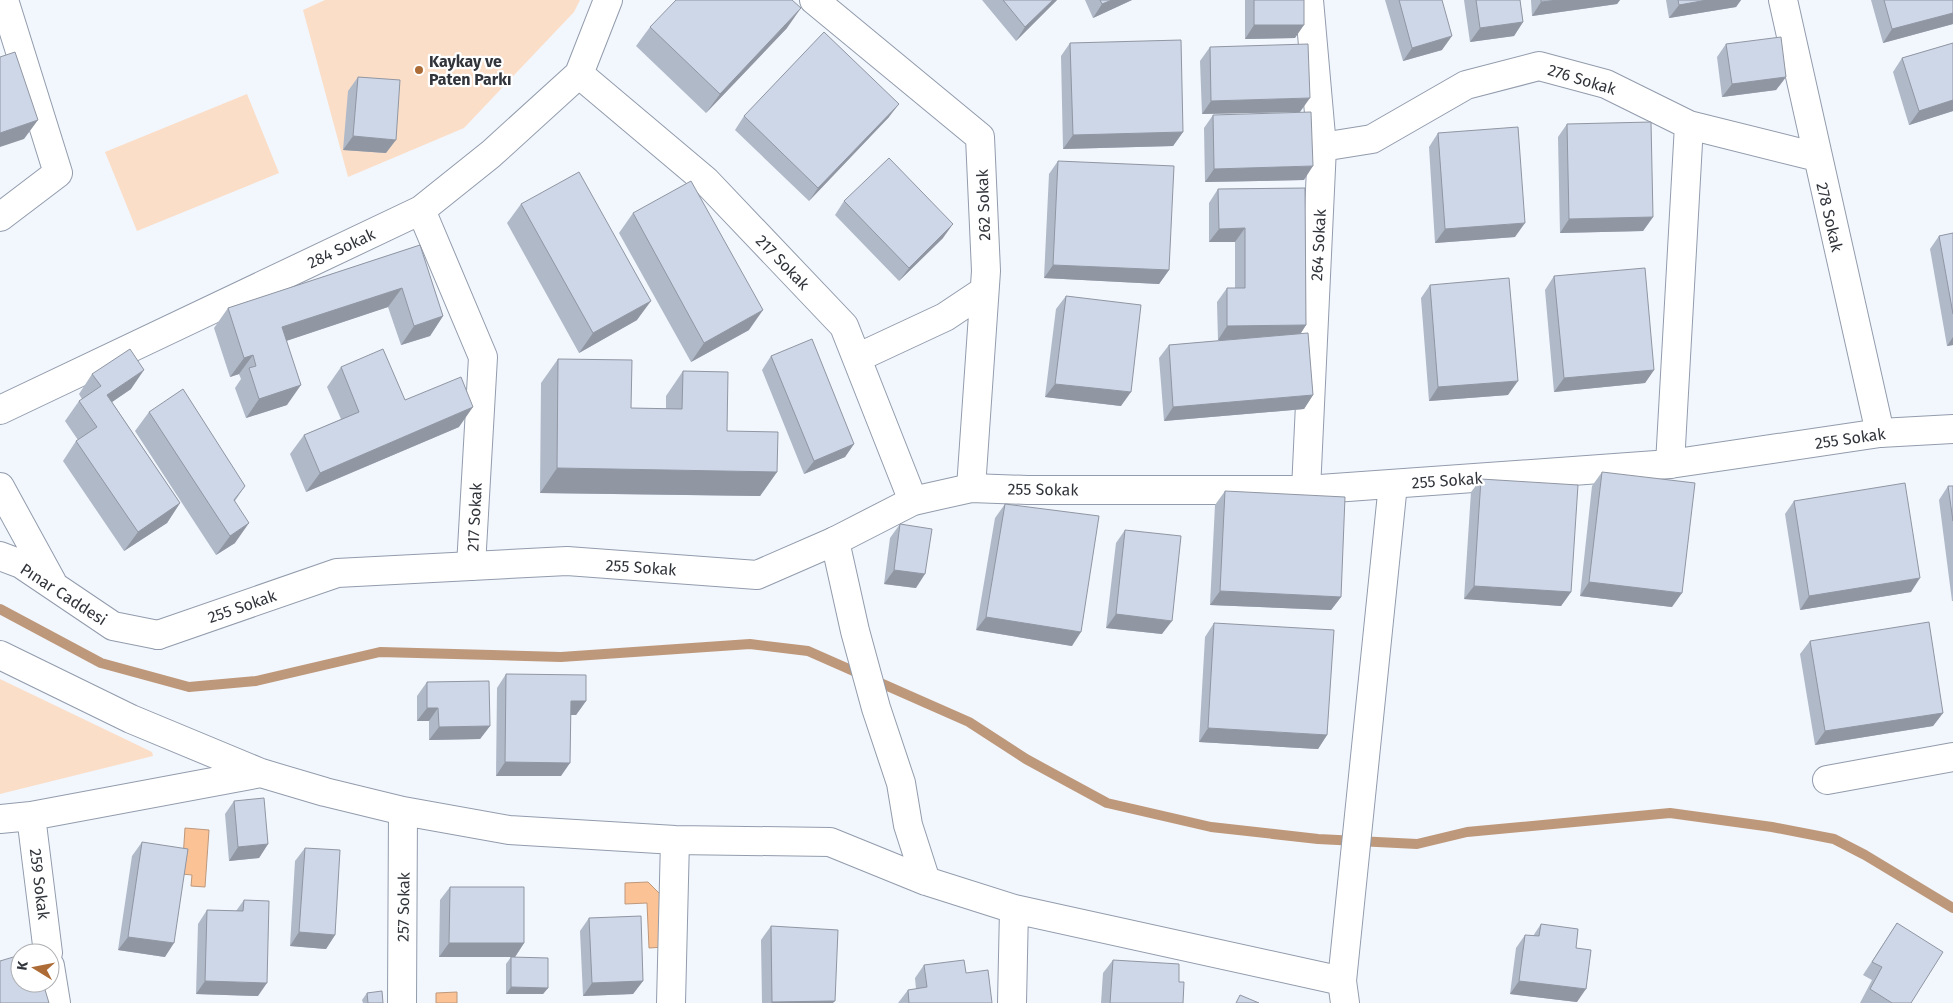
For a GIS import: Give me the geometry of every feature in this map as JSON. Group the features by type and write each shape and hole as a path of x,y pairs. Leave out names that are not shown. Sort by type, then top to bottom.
{"street":[{"path":"0,217 58,173 4,0"},
{"name":"284 Sokak","path":"0,410 420,210 491,154 579,74 608,0"},
{"name":"262 Sokak","path":"814,0 980,137 986,271 971,488"},
{"name":"264 Sokak","path":"1306,490 1322,147 1309,0"},
{"name":"278 Sokak","path":"1783,0 1880,433"},
{"name":"276 Sokak","path":"1322,147 1372,139 1466,85 1539,66 1606,84 1689,125 1817,157"},
{"name":"217 Sokak","path":"579,74 706,181 844,326 913,501"},
{"path":"1670,464 1689,125"},
{"name":"217 Sokak","path":"420,210 483,357 471,566"},
{"path":"857,358 945,316 984,291"},
{"name":"255 Sokak","path":"158,635 337,573 567,561 757,575 834,541 913,501 971,488 1027,490 1306,490 1670,464 1880,433 1953,429"},
{"path":"0,655 131,719 261,773 325,792 403,811 510,830 675,840 830,842 926,881 1014,909 1343,992 1354,864 1393,484"},
{"path":"0,487 54,586"},
{"path":"834,541 855,631 876,708 901,783 908,825 926,881"},
{"name":"Pınar Caddesi","path":"0,556 20,564 112,626 158,635"},
{"path":"1827,780 1953,757"},
{"path":"0,820 31,816 261,773"},
{"name":"257 Sokak","path":"402,1003 403,811"},
{"name":"259 Sokak","path":"31,816 47,943"},
{"path":"671,1003 675,840"},
{"path":"1012,1003 1014,909"}],"shaded area":[{"name":"Kaykay ve Paten Parkı","path":"325,0 580,0 574,12 464,128 348,177 303,10"},
{"path":"247,94 279,173 137,231 105,152"},
{"path":"0,679 152,752 153,756 0,794"},
{"path":"185,828 209,830 205,887 191,886 192,875 182,874"},
{"path":"648,882 661,895 664,947 649,948 647,903 625,904 625,883"},
{"path":"457,992 457,1003 436,1003 436,993"}],"building":[{"path":"676,0 792,0 801,8 720,94 650,27"},
{"path":"1003,0 1053,0 1025,27"},
{"path":"1100,0 1112,0 1102,4"},
{"path":"1254,0 1304,0 1304,25 1254,25"},
{"path":"1399,0 1442,0 1452,36 1412,48"},
{"path":"1476,0 1520,0 1523,22 1480,28"},
{"path":"1541,0 1558,0 1541,2"},
{"path":"1678,0 1707,0 1679,5"},
{"path":"1884,0 1953,0 1953,13 1892,29"},
{"path":"824,32 899,104 818,188 744,116"},
{"path":"1781,37 1786,77 1732,84 1726,44"},
{"path":"1181,40 1183,132 1073,135 1070,43"},
{"path":"1953,43 1953,100 1919,111 1902,58"},
{"path":"1308,44 1310,98 1211,101 1210,47"},
{"path":"15,52 38,120 0,133 0,57"},
{"path":"358,77 400,80 396,140 353,136"},
{"path":"1311,112 1313,166 1214,169 1213,115"},
{"path":"1651,122 1653,217 1569,219 1567,124"},
{"path":"1518,127 1525,223 1445,229 1438,133"},
{"path":"889,158 953,224 909,268 844,201"},
{"path":"1058,161 1174,166 1169,270 1053,265"},
{"path":"579,172 651,301 593,333 521,204"},
{"path":"691,181 763,310 704,343 633,213"},
{"path":"1305,188 1306,325 1227,326 1227,288 1245,288 1245,228 1219,229 1218,189"},
{"path":"1953,233 1953,314 1939,236"},
{"path":"420,245 443,316 414,326 402,288 282,327 301,385 259,399 249,368 256,366 253,355 244,358 228,308"},
{"path":"1645,268 1654,370 1564,378 1554,276"},
{"path":"1509,278 1518,381 1438,387 1430,285"},
{"path":"1066,296 1141,305 1131,392 1055,384"},
{"path":"1308,333 1313,395 1173,407 1169,345"},
{"path":"812,339 854,444 814,461 771,356"},
{"path":"130,349 144,370 107,395 180,503 138,532 76,441 97,427 79,401 101,386 92,374"},
{"path":"383,349 405,400 461,377 473,407 320,473 304,435 359,412 341,367"},
{"path":"558,359 632,360 631,408 682,409 683,371 728,372 727,431 778,432 777,472 557,468"},
{"path":"183,389 245,486 234,500 249,523 230,536 149,412"},
{"path":"1602,472 1695,483 1682,593 1589,582"},
{"path":"1481,479 1578,485 1571,592 1474,586"},
{"path":"1905,483 1920,578 1809,596 1794,501"},
{"path":"1948,486 1953,486 1953,521"},
{"path":"1225,491 1345,497 1341,597 1220,591"},
{"path":"1005,504 1099,516 1081,632 986,617"},
{"path":"900,524 932,529 925,574 894,570"},
{"path":"1125,530 1181,536 1172,621 1116,614"},
{"path":"1929,622 1943,713 1825,731 1810,641"},
{"path":"1214,623 1334,630 1327,735 1208,728"},
{"path":"506,674 586,675 586,701 571,701 570,763 505,762"},
{"path":"489,681 490,726 439,727 438,708 427,708 427,682"},
{"path":"264,798 268,844 238,847 234,801"},
{"path":"142,842 188,849 174,943 128,937"},
{"path":"305,848 340,850 335,935 299,932"},
{"path":"450,887 524,887 524,943 449,943"},
{"path":"244,900 269,901 267,983 205,981 207,910 243,911"},
{"path":"641,916 643,981 592,983 589,918"},
{"path":"1897,923 1943,952 1911,1003 1892,1003 1870,989 1882,967 1872,962"},
{"path":"1541,924 1578,929 1576,948 1591,950 1586,989 1519,981 1525,935 1539,936"},
{"path":"771,926 838,930 835,1001 772,1002"},
{"path":"511,957 548,958 548,988 511,987"},
{"path":"10,958 10,993 46,993 49,1003 0,1003 0,961"},
{"path":"964,960 966,973 988,970 992,1003 909,1003 908,990 927,987 924,965"},
{"path":"1113,960 1179,964 1179,982 1184,982 1183,1003 1110,1003"},
{"path":"382,991 383,1003 368,1003 367,993"},
{"path":"1240,995 1259,1003 1236,1003"}],"waterway":[{"path":"0,609 101,663 189,687 256,681 380,652 561,657 750,644 808,651 969,722 1026,759 1107,803 1211,827 1318,839 1417,844 1467,832 1670,813 1772,827 1834,839 1865,855 1953,908"}],"place":[{"name":"Kaykay ve Paten Parkı","path":"419,70"}]}
